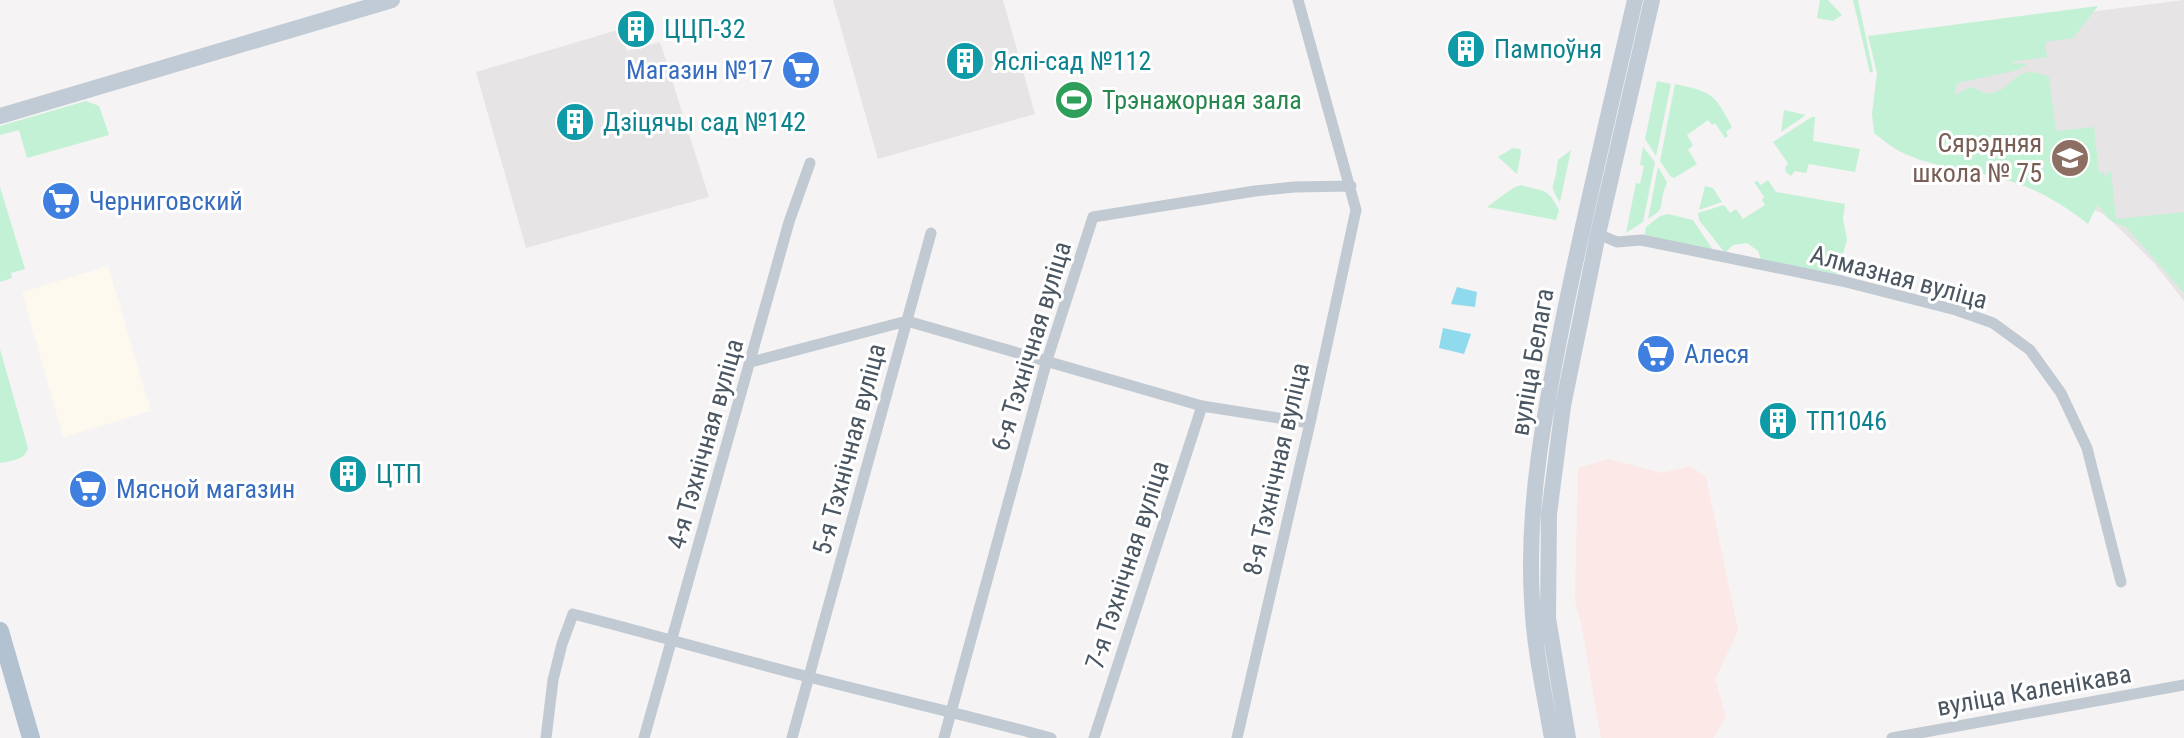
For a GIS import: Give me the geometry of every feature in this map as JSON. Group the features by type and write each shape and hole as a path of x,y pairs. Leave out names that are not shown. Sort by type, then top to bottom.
{"main road":[{"path":"0,631 31,738"}],"street":[{"path":"0,116 392,0"},
{"path":"1298,0 1351,186"},
{"name":"вуліца Белага","path":"1552,738 1536,651 1532,601 1533,514 1540,451 1546,405 1582,229 1635,0"},
{"name":"вуліца Белага","path":"1568,738 1548,618 1549,514 1563,406 1598,234 1652,0"},
{"name":"4-я Тэхнічная вуліца","path":"644,738 789,222 810,163"},
{"name":"8-я Тэхнічная вуліца","path":"1237,738 1356,210 1351,186"},
{"name":"6-я Тэхнічная вуліца","path":"944,738 1047,360 1093,217 1255,191 1351,186"},
{"name":"5-я Тэхнічная вуліца","path":"792,738 931,233"},
{"name":"Алмазная вуліца","path":"1598,234 1617,242 1641,240 1842,281 1956,310 1993,323 2030,350 2061,393 2087,448 2121,582"},
{"path":"751,362 907,321 1202,406 1310,423"},
{"name":"7-я Тэхнічная вуліца","path":"1094,738 1202,406"},
{"path":"546,738 553,680 573,614 1051,738"},
{"name":"вуліца Каленікава","path":"1892,738 2184,685"}],"shaded area":[{"path":"833,0 1003,0 1035,114 878,159"},
{"name":"Сярэдняя школа № 75","path":"2184,0 2184,301 2154,263 2115,224 2103,214 2030,176 1878,39"},
{"path":"621,29 627,51 660,42 709,197 526,248 476,72"},
{"path":"108,266 151,411 63,437 22,292"},
{"path":"1609,459 1662,473 1690,466 1706,477 1738,631 1715,679 1726,717 1713,738 1601,738 1575,601 1578,468"}],"green space":[{"path":"1820,0 1828,0 1842,15 1833,21 1817,18"},
{"path":"1853,0 1858,0 1873,71 1870,73"},
{"path":"2098,6 2073,38 2045,42 2047,57 2016,61 2012,64 2027,65 2014,71 1957,83 1954,95 1971,87 1987,93 1998,91 2028,72 2049,77 2056,131 2094,127 2099,172 2104,172 2105,179 2111,171 2116,219 2184,212 2184,293 2126,227 2109,219 2098,204 2088,224 2033,190 1993,176 1913,157 1874,133 1872,114 1877,73 1868,36"},
{"path":"1657,81 1671,84 1656,156 1645,139"},
{"path":"1675,84 1711,96 1732,127 1725,138 1715,123 1712,125 1708,120 1687,135 1693,145 1688,150 1697,164 1674,178 1660,161"},
{"path":"86,101 99,106 109,135 27,158 19,130 0,135 0,126"},
{"path":"1784,110 1806,115 1781,132"},
{"path":"1815,117 1813,141 1860,149 1855,172 1809,164 1806,173 1795,171 1791,176 1786,172 1788,163 1773,142"},
{"path":"1643,147 1655,162 1643,222 1626,233 1636,183 1640,184 1644,166 1640,165"},
{"path":"1513,148 1521,152 1517,174 1498,157"},
{"path":"1571,150 1560,202 1553,188 1558,160"},
{"path":"1658,167 1667,182 1660,209 1648,219"},
{"path":"1768,180 1776,192 1845,204 1843,219 1847,240 1837,274 1761,260 1758,251 1747,243 1733,245 1725,253 1699,220 1698,213 1724,205 1730,213 1736,209 1743,219 1765,205 1764,197 1754,182 1761,185"},
{"path":"1521,185 1544,191 1551,197 1559,210 1556,220 1487,207"},
{"path":"1705,186 1713,188 1722,202 1699,210"},
{"path":"0,187 25,269 11,273 12,278 0,282"},
{"path":"1668,214 1693,220 1713,250 1644,237 1646,227"},
{"path":"0,349 28,448 21,457 0,463"}],"water":[{"path":"1457,287 1477,292 1475,307 1451,304"},
{"path":"1443,328 1471,334 1464,354 1439,348"}],"place":[{"name":"ЦЦП-32","path":"636,29"},
{"name":"Пампоўня","path":"1466,49"},
{"name":"Яслі-сад №112","path":"965,61"},
{"name":"Магазин №17","path":"801,70"},
{"name":"Трэнажорная зала","path":"1074,100"},
{"name":"Дзіцячы сад №142","path":"575,122"},
{"name":"Сярэдняя школа № 75","path":"2070,158"},
{"name":"Черниговский","path":"61,201"},
{"name":"Алеся","path":"1656,354"},
{"name":"ТП1046","path":"1778,421"},
{"name":"ЦТП","path":"348,474"},
{"name":"Мясной магазин","path":"88,489"}]}
